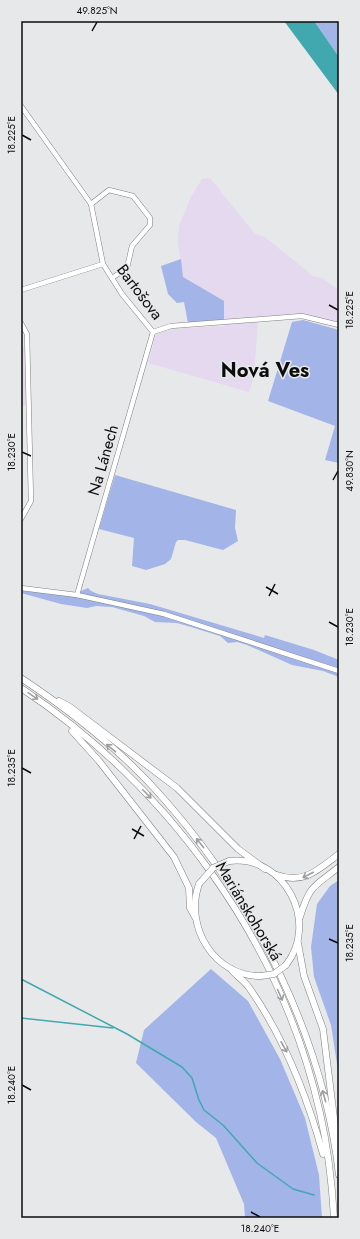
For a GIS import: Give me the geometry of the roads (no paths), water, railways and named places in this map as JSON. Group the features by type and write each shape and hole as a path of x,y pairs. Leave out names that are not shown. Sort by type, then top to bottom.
{"main road":[{"name":"Mariánskohorská","path":"21,678 49,697 114,750 163,797 209,854 240,899 281,978 312,1053 328,1112 338,1162 339,1175"},
{"name":"Mariánskohorská","path":"21,688 44,704 109,756 156,804 202,859 233,904 274,980 303,1052 320,1114 332,1182 334,1218"},
{"path":"49,697 70,707 159,773 182,792 238,849 272,874 287,888 296,904 300,919"},
{"path":"44,704 49,712 82,741 174,857 189,888 190,908 195,917"},
{"path":"272,874 290,879 301,878 315,871 339,854"},
{"path":"265,869 248,862 229,861 214,868 199,884 195,897 195,917 198,930 205,943 216,958 231,969 249,988 288,1055 302,1087 332,1182"},
{"path":"338,1162 337,1135 323,1029 304,976 298,943 300,919 307,896 313,886 339,867"},
{"path":"231,969 247,976 274,974 286,966 294,954 298,943"}],"street":[{"name":"Bartošova","path":"21,106 91,204 103,264 122,294 153,332 171,326 302,316 339,326"},
{"path":"91,204 109,190 119,191 133,196 150,218 150,225 132,246 127,268 112,278"},
{"path":"21,290 103,264"},
{"path":"21,322 27,334 31,501 21,519"},
{"name":"Na Lánech","path":"77,595 153,332"},
{"path":"21,588 77,595 164,614 339,671"}],"waterway":[{"path":"21,979 127,1034 182,1067 192,1078 204,1110 223,1125 257,1163 293,1189 314,1195"},
{"path":"21,1018 113,1028"}],"district":[{"name":"Nová Ves","path":"265,370"}]}
